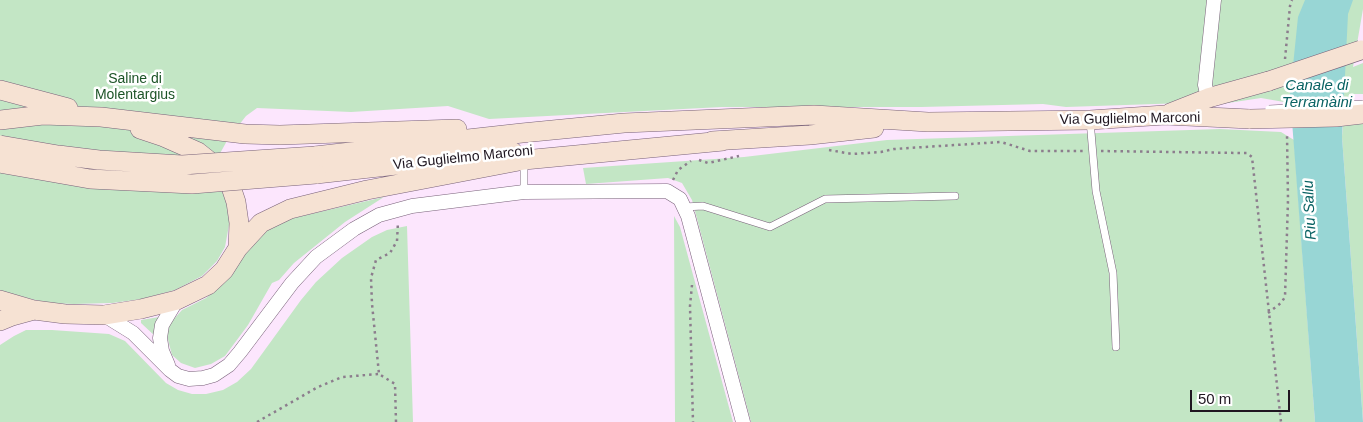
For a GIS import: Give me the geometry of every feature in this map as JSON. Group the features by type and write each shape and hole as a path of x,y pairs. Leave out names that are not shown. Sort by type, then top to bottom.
{"main road":[{"path":"1165,115 1208,98 1268,81 1362,49"},
{"path":"0,90 101,117 164,137 198,152 226,175 236,202 239,222 238,248"},
{"name":"Via Guglielmo Marconi","path":"0,163 90,179 192,184 522,132 624,123 814,115 928,122 1090,120 1165,115 1253,113 1336,116 1363,114"},
{"path":"0,120 43,115 101,117 244,134 280,135 624,123"},
{"name":"Via Guglielmo Marconi","path":"0,145 58,156 182,166 316,165 590,146 723,141 810,135 928,122"},
{"path":"0,300 34,310 65,314 104,315 141,310 177,300 208,286 224,270 238,248 261,223 290,209 367,190 524,160 723,141"},
{"path":"0,321 34,310"}],"street":[{"path":"1208,98 1204,85 1214,0"},
{"path":"104,315 132,333 178,376 189,379 203,378 229,365 292,283 316,258 354,229 379,215 412,206 524,192 666,191 680,199 688,216 743,422"},
{"path":"170,370 162,351 160,338 162,325 177,300"}],"lane":[{"path":"1253,113 1363,104"},
{"path":"1090,120 1096,191 1113,274 1116,347"},
{"path":"524,160 524,192"},
{"path":"684,207 704,206 770,227 825,199 955,196"}],"path":[{"path":"1268,312 1281,303 1285,297 1288,228 1287,128"},
{"path":"822,149 852,154 881,152 898,148 1001,142 1030,151 1229,152 1248,154 1252,157 1253,163 1281,422"},
{"path":"666,191 678,170 690,161 699,160 708,163 746,154"},
{"path":"379,374 371,278 376,260 390,253 397,241 398,210"},
{"path":"692,280 690,306 693,422"},
{"path":"257,422 318,387 342,377 379,374 395,384 396,422"}],"green space":[{"name":"Saline di Molentargius","path":"0,0 1363,0 1353,67 1363,63 1363,94 1350,94 1349,103 1307,106 1261,98 1208,106 1185,103 1066,107 1043,104 921,107 722,107 489,119 448,106 351,112 257,108 246,116 228,139 208,175 205,175 224,194 229,210 229,225 225,247 217,261 202,276 175,290 142,299 112,303 47,303 0,291"},
{"path":"1343,124 1363,124 1363,422 1342,137"},
{"path":"1220,129 1281,132 1294,140 1315,422 751,422 692,200 682,183 668,178 586,184 583,168 744,157 887,140"},
{"path":"384,197 345,222 294,263 279,280 272,283 248,325 225,356 211,364 195,368 181,363 172,355 167,336 169,326 173,320 182,310 206,298 217,289 262,232 285,220"},
{"path":"674,216 680,227 733,422 675,422"},
{"path":"407,226 413,422 0,422 0,345 26,330 109,334 125,341 166,383 178,390 192,394 206,394 223,390 237,382 251,369 301,300 316,282 342,258 372,237 387,230"},
{"path":"159,317 156,337 141,323 141,320"}],"water":[{"name":"Canale di Terramàini","path":"1305,0 1353,0 1348,14 1342,137 1363,422 1315,422 1290,95 1298,17"}],"water label":[{"name":"Riu Saliu","path":"1310,210"}]}
